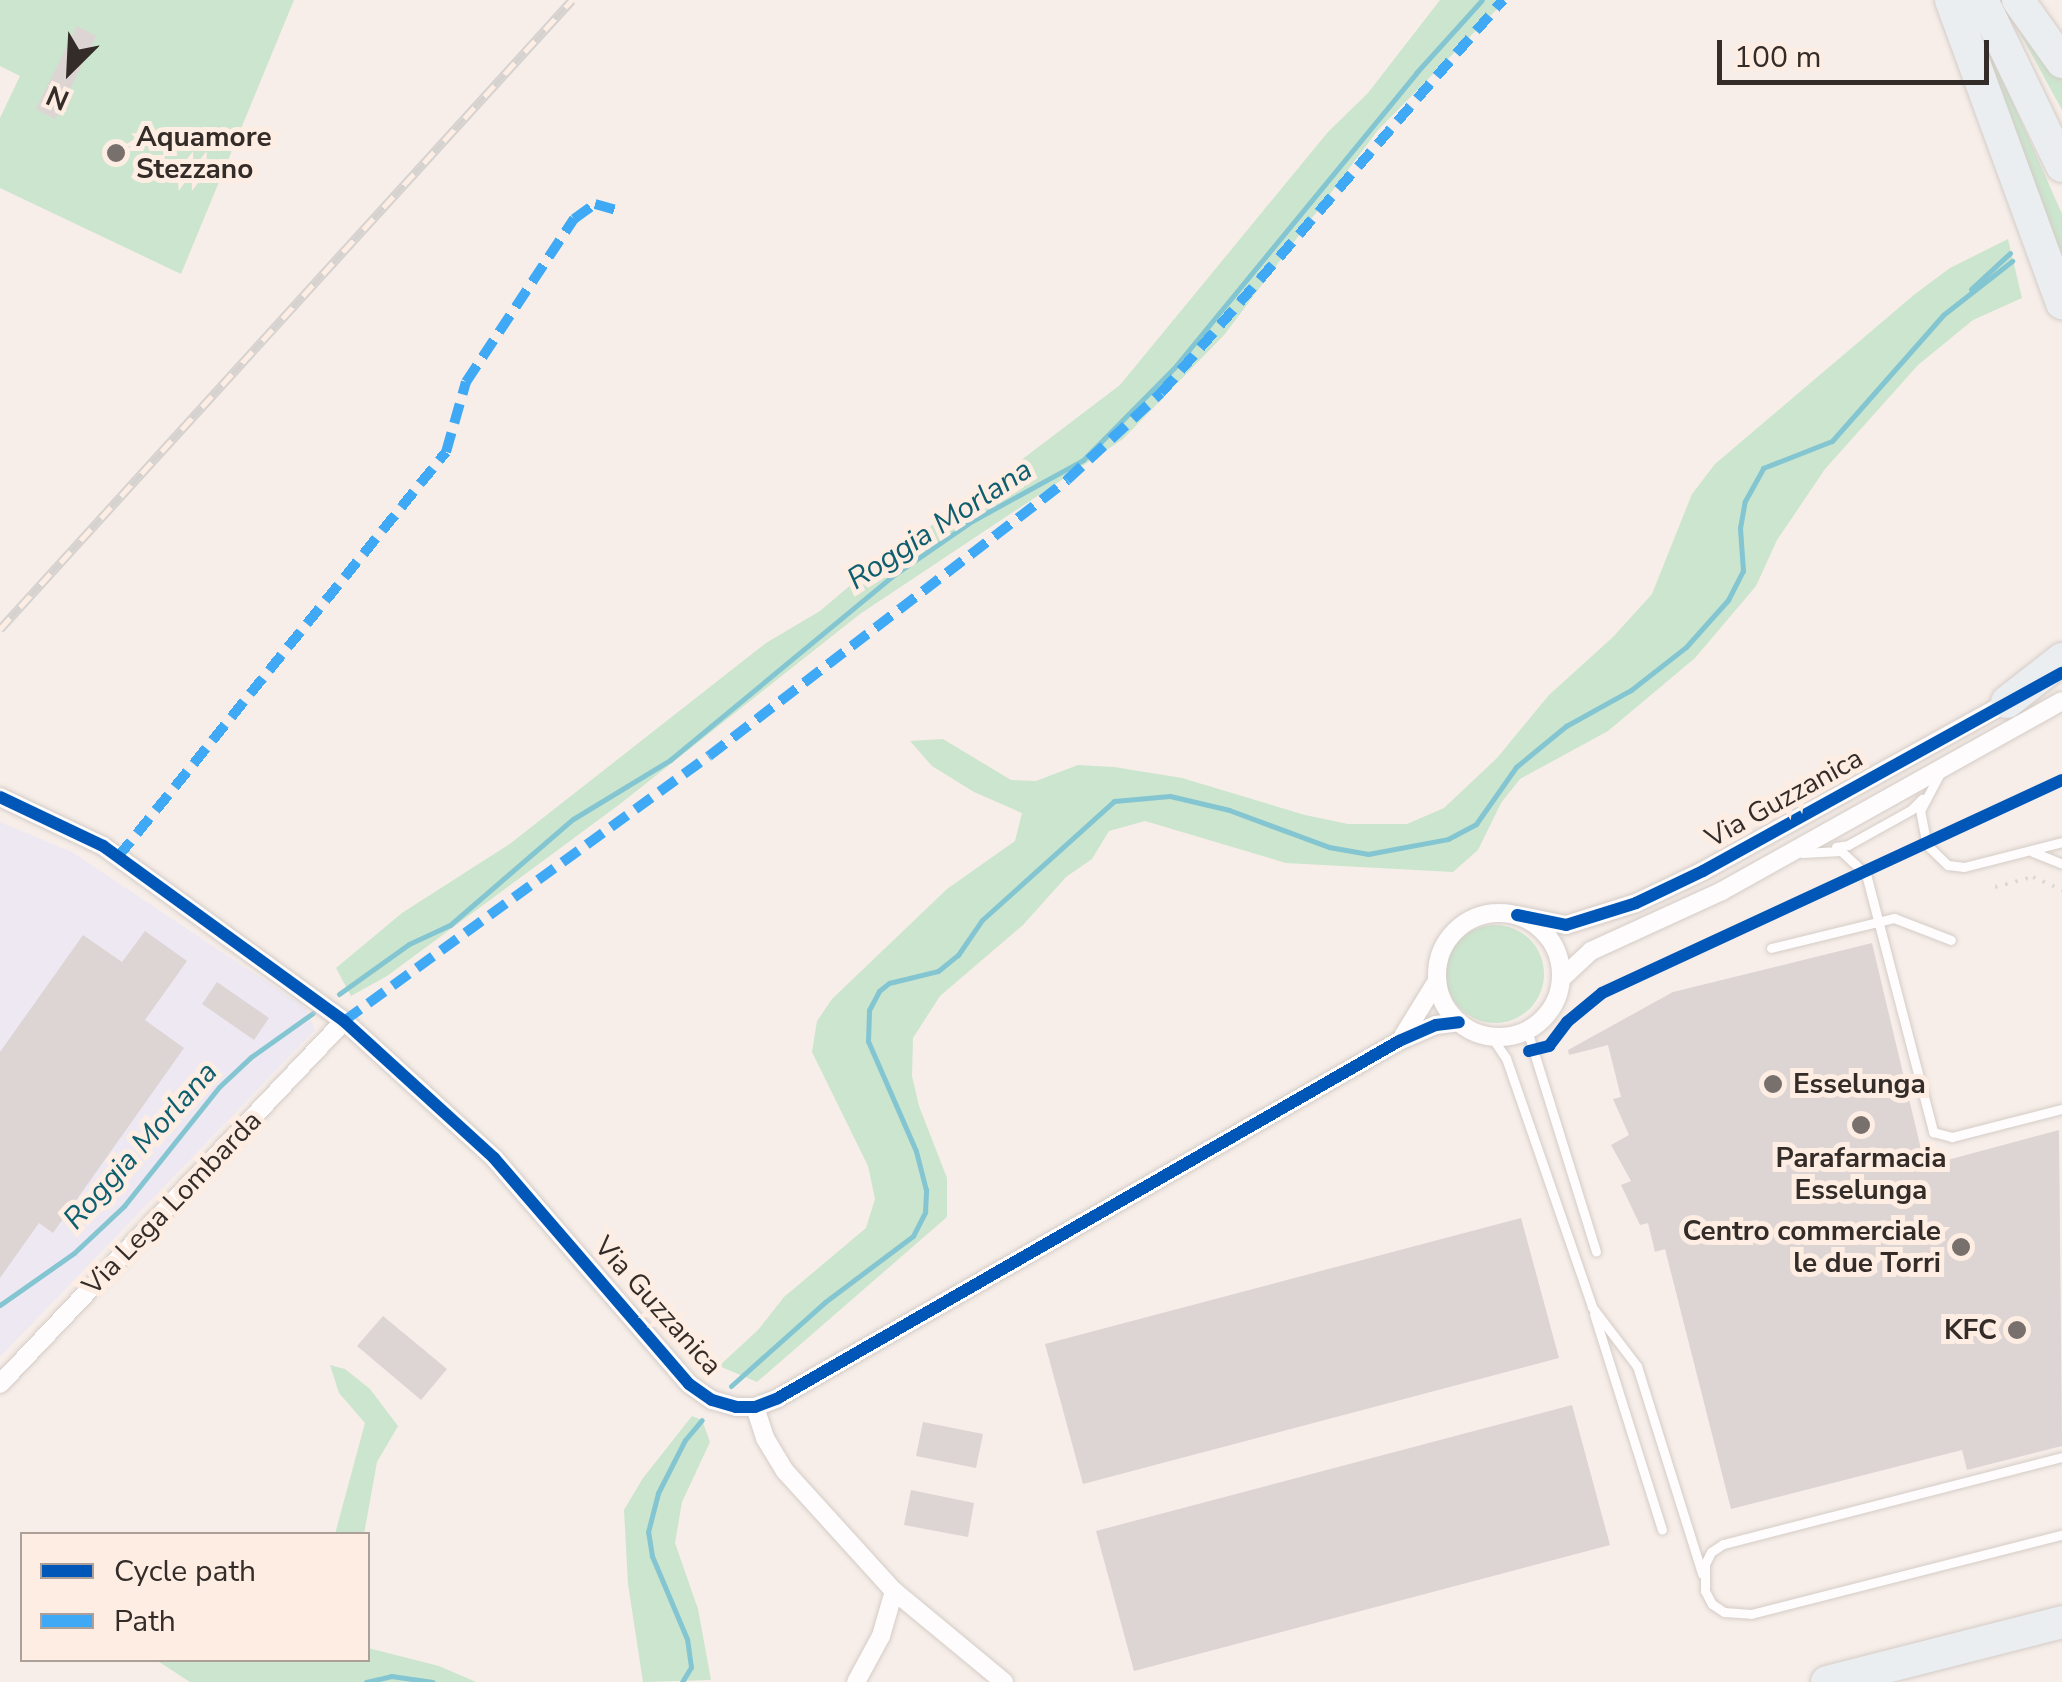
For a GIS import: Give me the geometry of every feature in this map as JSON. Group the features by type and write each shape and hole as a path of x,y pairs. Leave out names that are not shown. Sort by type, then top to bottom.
{"highway":[{"path":"1952,0 2062,303"},
{"path":"1982,0 2062,166"},
{"path":"2018,0 2062,62"},
{"path":"2026,88 2062,150"},
{"path":"2006,702 2062,659"},
{"path":"1826,1682 2062,1622"}],"street":[{"name":"Via Guzzanica","path":"1400,1041 1437,981 1446,942 1459,926 1477,916 1517,915 1566,924 1636,903 1736,854 2062,673"},
{"name":"Via Guzzanica","path":"1526,1030 1554,1004 1561,979 1591,950 1758,872 2062,701"},
{"name":"Via Guzzanica","path":"0,797 103,846 344,1021 494,1158 689,1384 726,1405 756,1407 778,1398 1400,1041 1426,1028 1458,1022"},
{"path":"1517,915 1550,940 1559,958 1561,979"},
{"path":"1437,981 1448,1010 1458,1022 1491,1036 1526,1030"},
{"name":"Via Lega Lombarda","path":"0,1384 344,1021"},
{"path":"756,1407 765,1438 785,1471 894,1591 1004,1682"},
{"path":"856,1682 882,1636 894,1591"}],"lane":[{"path":"1758,872 1800,853 1848,845 1911,810 1945,767"},
{"path":"1924,796 1922,827 1936,857 1964,868 2062,842"},
{"path":"1824,849 1856,860 1866,874 1933,1132 1952,1137 2062,1109"},
{"path":"2028,851 2062,864"},
{"path":"1771,948 1878,920 1910,921 1951,940"},
{"path":"1526,1030 1596,1251"},
{"path":"1491,1036 1506,1058 1592,1307 1662,1530"},
{"path":"1592,1307 1638,1366 1712,1604 1736,1615 1751,1614 2062,1535"},
{"path":"1703,1578 1711,1552 1723,1544 2062,1456"}],"path":[{"path":"1990,862 1995,887 2033,877 2062,890"}],"shaded area":[{"path":"0,822 72,852 306,1008 315,1030 0,1357"}],"green space":[{"name":"Aquamore Stezzano","path":"0,0 294,0 181,274 0,188 0,118 20,76 0,66"},
{"path":"1440,0 1506,0 1378,130 1225,334 1123,439 860,614 620,804 387,976 351,996 336,968 402,913 511,843 766,643 820,611 886,555 957,509 1120,385 1328,132 1368,93"},
{"path":"1961,0 2004,82 2062,214 2062,283"},
{"path":"2002,0 2006,0 2062,79 2062,110"},
{"path":"2008,239 2022,298 1973,320 1918,365 1825,469 1777,540 1756,586 1695,658 1608,731 1520,779 1501,803 1478,850 1453,872 1286,863 1145,821 1109,831 1092,859 1066,877 1023,925 940,996 913,1038 912,1076 919,1106 947,1178 947,1217 757,1382 719,1366 758,1330 784,1297 866,1228 875,1199 868,1166 812,1052 817,1021 832,999 947,889 1015,841 1022,813 974,792 932,766 910,741 943,739 1011,780 1036,781 1078,765 1114,767 1182,778 1348,824 1407,824 1444,808 1497,758 1549,695 1613,637 1652,594 1692,494 1715,464 1915,294 1950,268"},
{"path":"1495,925 1514,929 1529,940 1540,955 1544,974 1540,993 1529,1008 1514,1019 1495,1023 1476,1019 1461,1008 1450,993 1446,974 1450,955 1461,940 1476,929"},
{"path":"330,1365 345,1369 370,1389 398,1426 377,1462 364,1532 336,1532 365,1423 339,1393"},
{"path":"692,1416 702,1420 710,1442 682,1502 675,1543 698,1609 711,1680 643,1682 628,1584 624,1510 643,1478"},
{"path":"370,1649 439,1666 476,1682 190,1682 159,1662 370,1662"}],"building":[{"path":"77,26 96,36 55,119 36,109"},
{"path":"145,931 187,961 145,1020 184,1048 53,1233 39,1223 0,1278 0,1052 83,935 122,962"},
{"path":"1872,943 1925,1166 2059,1130 2062,1446 1967,1470 1962,1450 1731,1509 1665,1249 1655,1252 1648,1223 1640,1225 1621,1185 1631,1181 1611,1145 1629,1135 1613,1099 1621,1097 1608,1045 1569,1055 1568,1050 1673,992"},
{"path":"217,982 269,1018 254,1040 202,1004"},
{"path":"1521,1218 1559,1358 1083,1484 1045,1344"},
{"path":"383,1316 447,1369 421,1400 357,1346"},
{"path":"1572,1405 1610,1545 1134,1671 1096,1531"},
{"path":"923,1422 983,1434 976,1468 916,1456"},
{"path":"911,1490 974,1503 968,1537 904,1525"}],"waterway":[{"name":"Roggia Morlana","path":"339,994 409,944 450,925 573,819 670,760 891,577 972,521 1083,460 1174,368 1416,73 1482,0"},
{"path":"1971,289 2010,253"},
{"path":"731,1386 825,1302 913,1236 925,1212 926,1190 916,1151 868,1041 869,1010 879,991 889,983 938,971 958,955 982,920 1114,801 1170,796 1229,810 1329,847 1368,854 1448,839 1476,824 1516,767 1566,726 1631,690 1686,647 1728,600 1743,571 1740,528 1745,501 1763,468 1832,441 1943,315 2012,261"},
{"name":"Roggia Morlana","path":"0,1305 74,1253 124,1206 219,1087 251,1057 313,1013"},
{"path":"682,1682 691,1667 687,1639 652,1556 648,1532 658,1493 685,1440 702,1420"},
{"path":"366,1682 391,1676 433,1682"}],"railway":[{"path":"0,629 572,0"}],"marked path":[{"path":"344,1021 709,756 1067,480 1161,393 1503,0"},
{"path":"118,857 446,452 466,382 574,219 595,204 616,210"}],"cycle path":[{"path":"1517,915 1566,925 1636,903 1703,871 2062,673"},
{"path":"1529,1051 1549,1046 1567,1022 1602,993 2062,780"},
{"path":"0,797 103,846 344,1021 494,1158 689,1384 712,1400 736,1407 755,1407 778,1398 1399,1041 1436,1025 1459,1022"}],"place":[{"name":"Aquamore Stezzano","path":"116,153"},
{"name":"Esselunga","path":"1773,1084"},
{"name":"Parafarmacia Esselunga","path":"1861,1125"},
{"name":"Centro commerciale le due Torri","path":"1961,1247"},
{"name":"KFC","path":"2017,1330"}]}
